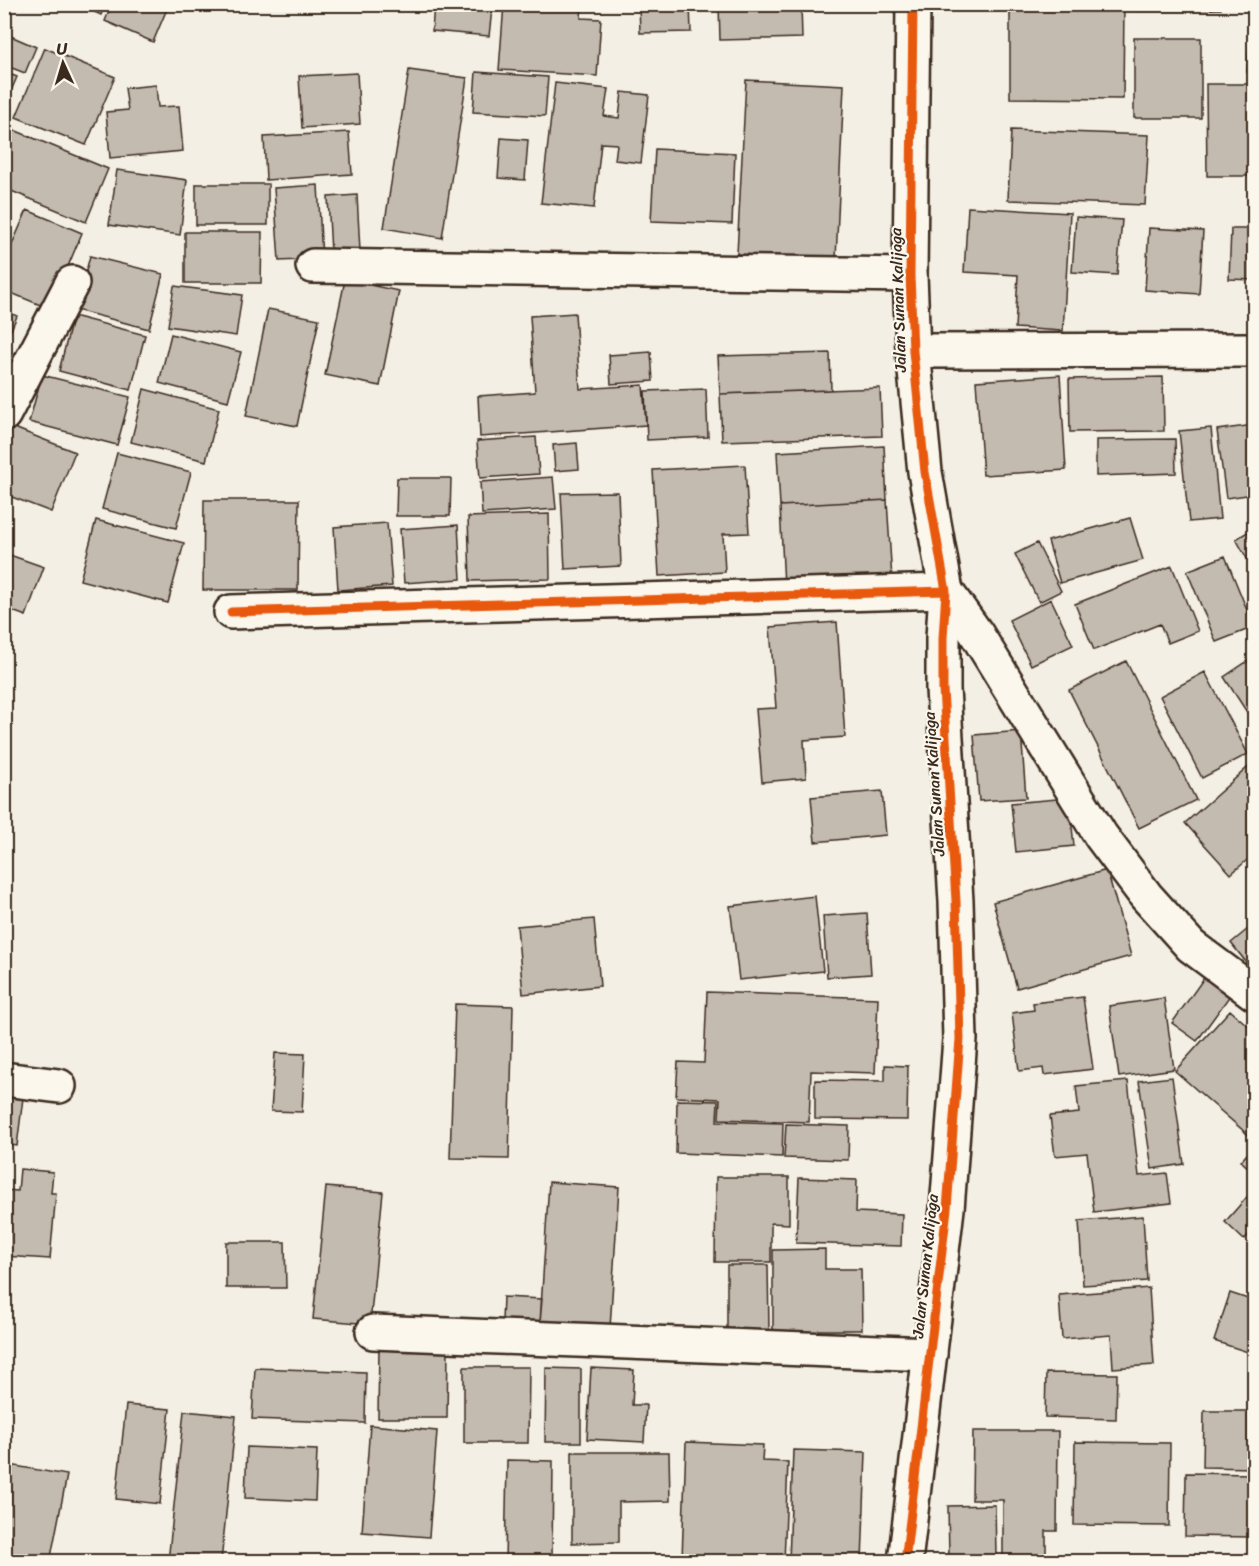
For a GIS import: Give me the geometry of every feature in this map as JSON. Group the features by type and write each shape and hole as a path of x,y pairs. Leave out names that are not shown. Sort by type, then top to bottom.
{"street":[{"name":"Jalan Sunan Kalijaga","path":"905,1562 947,1209 960,1039 956,901 943,689 946,591 925,472 913,351 910,275 913,4"},
{"path":"313,266 910,275"},
{"path":"4,414 72,283"},
{"path":"913,351 1254,350"},
{"path":"231,612 946,591 976,633 1101,836 1146,896 1191,945 1254,993"},
{"path":"4,1079 59,1086"},
{"path":"373,1332 930,1354"}],"building":[{"path":"77,4 105,4 101,15"},
{"path":"112,4 169,4 153,42 105,21"},
{"path":"434,4 492,9 489,36 432,31"},
{"path":"504,4 582,4 581,18 601,19 597,76 499,70"},
{"path":"639,4 690,4 691,32 640,33"},
{"path":"719,4 801,4 802,38 720,40"},
{"path":"1010,4 1124,4 1123,99 1010,98"},
{"path":"1139,4 1221,4 1221,9 1139,11"},
{"path":"1251,20 1254,20 1254,73 1247,72"},
{"path":"6,34 36,47 25,73 4,65"},
{"path":"1134,38 1201,38 1201,118 1134,118"},
{"path":"45,48 115,77 86,145 16,117"},
{"path":"409,70 467,78 442,238 384,228"},
{"path":"4,72 17,77 5,105 4,104"},
{"path":"476,72 548,77 545,116 473,112"},
{"path":"357,73 360,124 302,128 299,76"},
{"path":"746,80 844,85 836,259 737,254"},
{"path":"555,83 608,89 604,116 619,118 622,92 649,95 641,163 615,160 617,144 601,143 594,208 541,203"},
{"path":"1206,84 1254,84 1254,176 1207,176"},
{"path":"156,85 158,107 179,106 183,151 110,158 106,112 128,110 125,88"},
{"path":"14,130 108,169 86,222 4,188 4,153"},
{"path":"1011,130 1149,135 1145,205 1008,200"},
{"path":"349,132 352,174 266,180 264,137"},
{"path":"501,138 528,140 525,180 498,178"},
{"path":"655,149 735,153 732,224 651,221"},
{"path":"117,170 187,180 180,235 109,225"},
{"path":"196,184 268,184 268,225 196,225"},
{"path":"318,185 322,259 279,261 274,188"},
{"path":"357,195 360,251 331,253 328,197"},
{"path":"968,207 1070,213 1063,331 1015,328 1018,275 964,272"},
{"path":"27,210 82,233 50,309 4,290 4,263"},
{"path":"1076,217 1122,220 1117,275 1072,272"},
{"path":"1149,228 1203,231 1199,294 1145,290"},
{"path":"1231,229 1254,229 1254,280 1229,279"},
{"path":"185,232 262,232 261,283 185,283"},
{"path":"90,256 163,274 149,329 76,310"},
{"path":"345,280 399,291 380,386 325,375"},
{"path":"174,286 242,295 236,336 168,326"},
{"path":"268,309 319,319 297,426 246,416"},
{"path":"4,310 17,316 4,346"},
{"path":"575,313 580,389 643,385 646,425 480,437 478,396 535,392 530,316"},
{"path":"73,316 145,335 131,390 59,371"},
{"path":"171,334 241,352 228,401 159,383"},
{"path":"651,352 653,381 611,384 609,355"},
{"path":"830,353 831,390 720,394 718,356"},
{"path":"42,375 130,397 117,445 29,422"},
{"path":"1060,375 1066,470 983,475 976,381"},
{"path":"1163,377 1164,431 1070,432 1069,379"},
{"path":"880,388 882,436 722,441 720,394"},
{"path":"144,389 219,409 206,461 131,442"},
{"path":"706,389 708,437 647,440 645,391"},
{"path":"1254,425 1254,494 1226,498 1217,430"},
{"path":"12,427 75,452 51,512 4,494 4,446"},
{"path":"1211,428 1220,519 1189,522 1179,431"},
{"path":"536,437 539,474 480,478 477,441"},
{"path":"1175,439 1176,473 1096,476 1096,440"},
{"path":"577,443 579,469 555,471 553,445"},
{"path":"884,446 887,500 780,506 777,452"},
{"path":"117,453 191,472 176,528 102,509"},
{"path":"745,465 749,533 723,534 725,572 659,576 653,470"},
{"path":"553,477 556,509 482,514 480,482"},
{"path":"397,478 451,478 450,516 396,516"},
{"path":"618,492 621,566 565,569 561,493"},
{"path":"204,500 299,500 298,590 203,590"},
{"path":"887,500 892,580 784,586 780,506"},
{"path":"549,514 550,579 470,581 468,517"},
{"path":"1130,518 1143,560 1060,583 1048,541"},
{"path":"96,520 184,543 168,603 80,580"},
{"path":"387,523 392,586 338,590 334,527"},
{"path":"458,525 461,579 404,583 400,529"},
{"path":"1254,528 1254,571 1236,539"},
{"path":"1037,543 1061,591 1039,602 1015,554"},
{"path":"4,553 44,567 26,616 4,608"},
{"path":"1225,556 1254,627 1216,642 1187,571"},
{"path":"1172,566 1198,631 1168,643 1160,624 1094,650 1075,604"},
{"path":"1051,599 1073,645 1031,665 1009,620"},
{"path":"837,622 845,737 804,740 806,778 762,782 756,709 776,708 770,627"},
{"path":"1254,657 1254,723 1224,677"},
{"path":"1126,661 1196,800 1139,828 1069,690"},
{"path":"1205,672 1248,754 1202,778 1160,696"},
{"path":"1021,731 1026,798 979,801 974,735"},
{"path":"1254,762 1254,854 1231,874 1185,823"},
{"path":"882,791 886,835 815,842 811,797"},
{"path":"1069,798 1074,846 1016,852 1011,803"},
{"path":"1107,870 1131,956 1017,988 993,902"},
{"path":"815,896 823,971 739,980 730,906"},
{"path":"867,913 871,974 827,977 823,916"},
{"path":"594,919 600,986 523,994 517,926"},
{"path":"1254,924 1254,972 1231,943"},
{"path":"1206,975 1231,994 1197,1041 1172,1023"},
{"path":"707,992 878,998 875,1073 811,1071 809,1122 719,1119 720,1099 676,1097 678,1062 704,1063"},
{"path":"1083,997 1093,1069 1044,1075 1043,1068 1019,1071 1012,1013 1034,1010 1033,1003"},
{"path":"1164,998 1174,1069 1119,1077 1109,1006"},
{"path":"455,1004 513,1006 509,1159 450,1158"},
{"path":"1230,1010 1254,1031 1253,1139 1175,1071"},
{"path":"275,1053 305,1054 302,1112 271,1111"},
{"path":"885,1065 908,1066 907,1120 815,1119 815,1080 885,1081"},
{"path":"1172,1077 1184,1164 1152,1169 1139,1081"},
{"path":"1128,1081 1139,1176 1167,1173 1171,1203 1094,1212 1087,1153 1055,1156 1050,1116 1079,1113 1076,1086"},
{"path":"4,1096 23,1098 17,1146 4,1144"},
{"path":"677,1100 718,1101 717,1121 783,1123 782,1157 676,1153"},
{"path":"786,1124 849,1126 848,1160 784,1158"},
{"path":"1254,1146 1254,1173 1241,1161"},
{"path":"20,1169 53,1172 51,1193 56,1193 50,1259 4,1256 4,1190 18,1191"},
{"path":"716,1177 789,1177 789,1224 771,1223 771,1262 715,1262"},
{"path":"799,1178 857,1180 856,1212 902,1214 901,1246 796,1243"},
{"path":"549,1182 619,1187 610,1328 540,1323"},
{"path":"326,1187 383,1192 370,1324 313,1319"},
{"path":"1254,1189 1254,1229 1244,1240 1225,1222"},
{"path":"1143,1216 1147,1281 1083,1285 1079,1221"},
{"path":"226,1242 285,1242 286,1288 226,1288"},
{"path":"825,1249 825,1269 861,1269 862,1330 819,1330 819,1339 773,1339 773,1250"},
{"path":"727,1265 768,1265 769,1331 727,1331"},
{"path":"1149,1288 1154,1365 1113,1368 1111,1335 1062,1339 1059,1295"},
{"path":"1230,1293 1254,1301 1254,1354 1214,1341"},
{"path":"503,1297 542,1299 540,1323 502,1321"},
{"path":"379,1347 448,1348 447,1418 378,1418"},
{"path":"464,1367 529,1367 528,1443 464,1443"},
{"path":"255,1368 366,1372 365,1423 252,1419"},
{"path":"546,1368 581,1369 581,1442 545,1442"},
{"path":"591,1368 634,1370 632,1405 646,1405 644,1442 587,1439"},
{"path":"1046,1373 1117,1374 1116,1419 1045,1417"},
{"path":"126,1405 170,1409 160,1504 116,1499"},
{"path":"184,1411 236,1416 221,1562 168,1562"},
{"path":"1204,1411 1254,1411 1254,1468 1203,1467"},
{"path":"370,1425 437,1431 429,1537 362,1532"},
{"path":"973,1431 1058,1431 1057,1531 1046,1531 1046,1557 1003,1557 1003,1500 972,1500"},
{"path":"686,1442 763,1445 762,1461 788,1462 784,1562 682,1559"},
{"path":"1075,1442 1170,1443 1169,1526 1074,1525"},
{"path":"247,1447 317,1450 315,1501 245,1498"},
{"path":"793,1450 866,1452 862,1562 789,1562"},
{"path":"572,1452 669,1452 670,1501 619,1502 619,1542 572,1543"},
{"path":"507,1460 553,1461 552,1562 505,1562"},
{"path":"4,1464 67,1475 50,1562 4,1562"},
{"path":"1186,1473 1254,1474 1253,1537 1185,1536"},
{"path":"995,1505 996,1555 949,1556 948,1506"}],"cycle path":[{"path":"905,1562 947,1209 960,1039 956,901 943,689 946,591 925,472 913,351 910,275 913,4"},
{"path":"231,612 946,591"}]}
